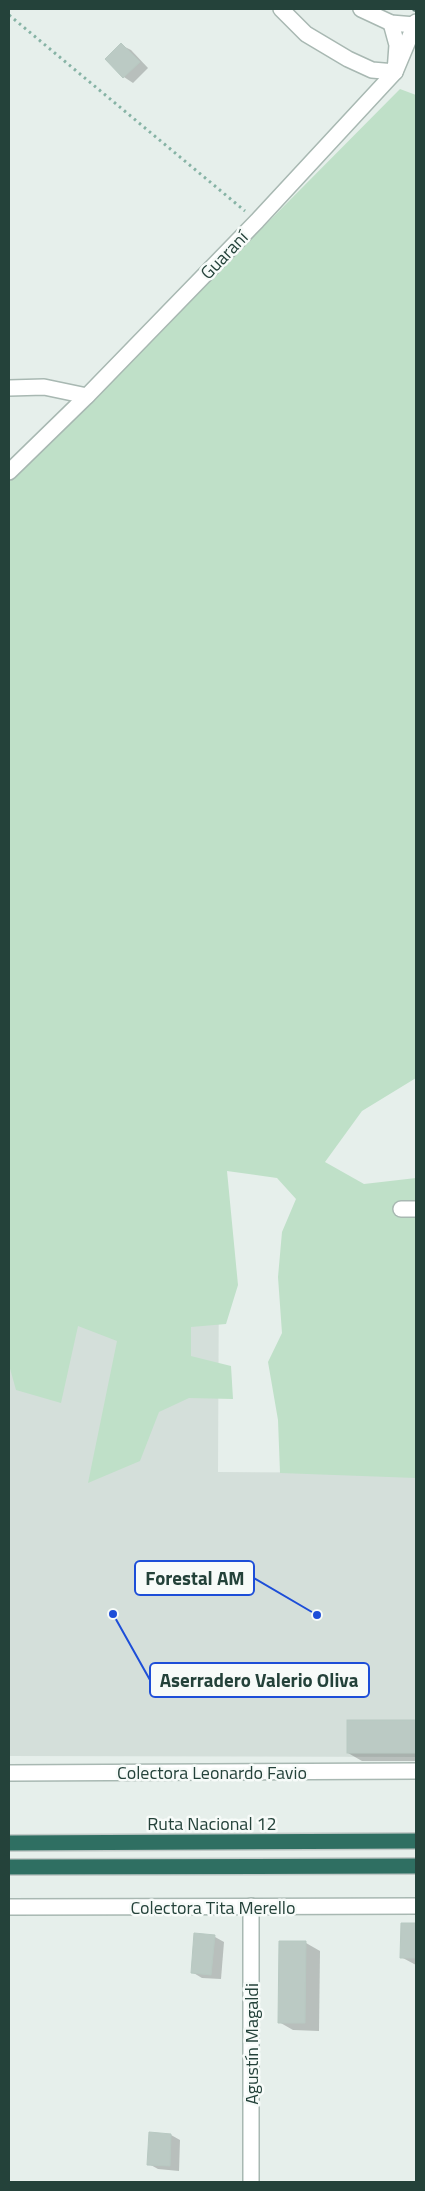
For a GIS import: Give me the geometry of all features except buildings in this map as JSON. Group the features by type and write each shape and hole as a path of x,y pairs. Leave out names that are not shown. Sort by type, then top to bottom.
{"highway":[{"name":"Ruta Nacional 12","path":"9,1843 416,1841"},
{"path":"9,1867 416,1866"}],"street":[{"path":"281,9 306,34 348,59 372,70 395,72 397,45 391,23"},
{"path":"361,9 391,23 416,24"},
{"name":"Guaraní","path":"9,472 87,396 257,222 395,72 416,24"},
{"path":"9,388 44,387 87,396"},
{"name":"Colectora Leonardo Favio","path":"9,1773 416,1771"},
{"name":"Agustín Magaldi","path":"251,1906 252,2182"},
{"name":"Colectora Tita Merello","path":"9,1907 416,1906"}],"path":[{"path":"9,16 257,222"}],"shaded area":[{"path":"9,1259 219,1260 218,1472 416,1473 416,1757 9,1756"}],"green space":[{"path":"400,89 416,95 416,1078 362,1111 325,1162 364,1184 416,1178 416,1478 280,1473 278,1420 268,1362 282,1333 278,1277 282,1232 296,1199 277,1178 227,1171 238,1285 226,1324 191,1327 191,1356 231,1366 233,1399 189,1398 159,1412 140,1461 88,1483 117,1341 78,1326 61,1403 16,1390 9,1365 9,465 142,349"}],"place":[{"name":"Aserradero Valerio Oliva","path":"113,1614"},
{"name":"Forestal AM","path":"317,1615"}]}
